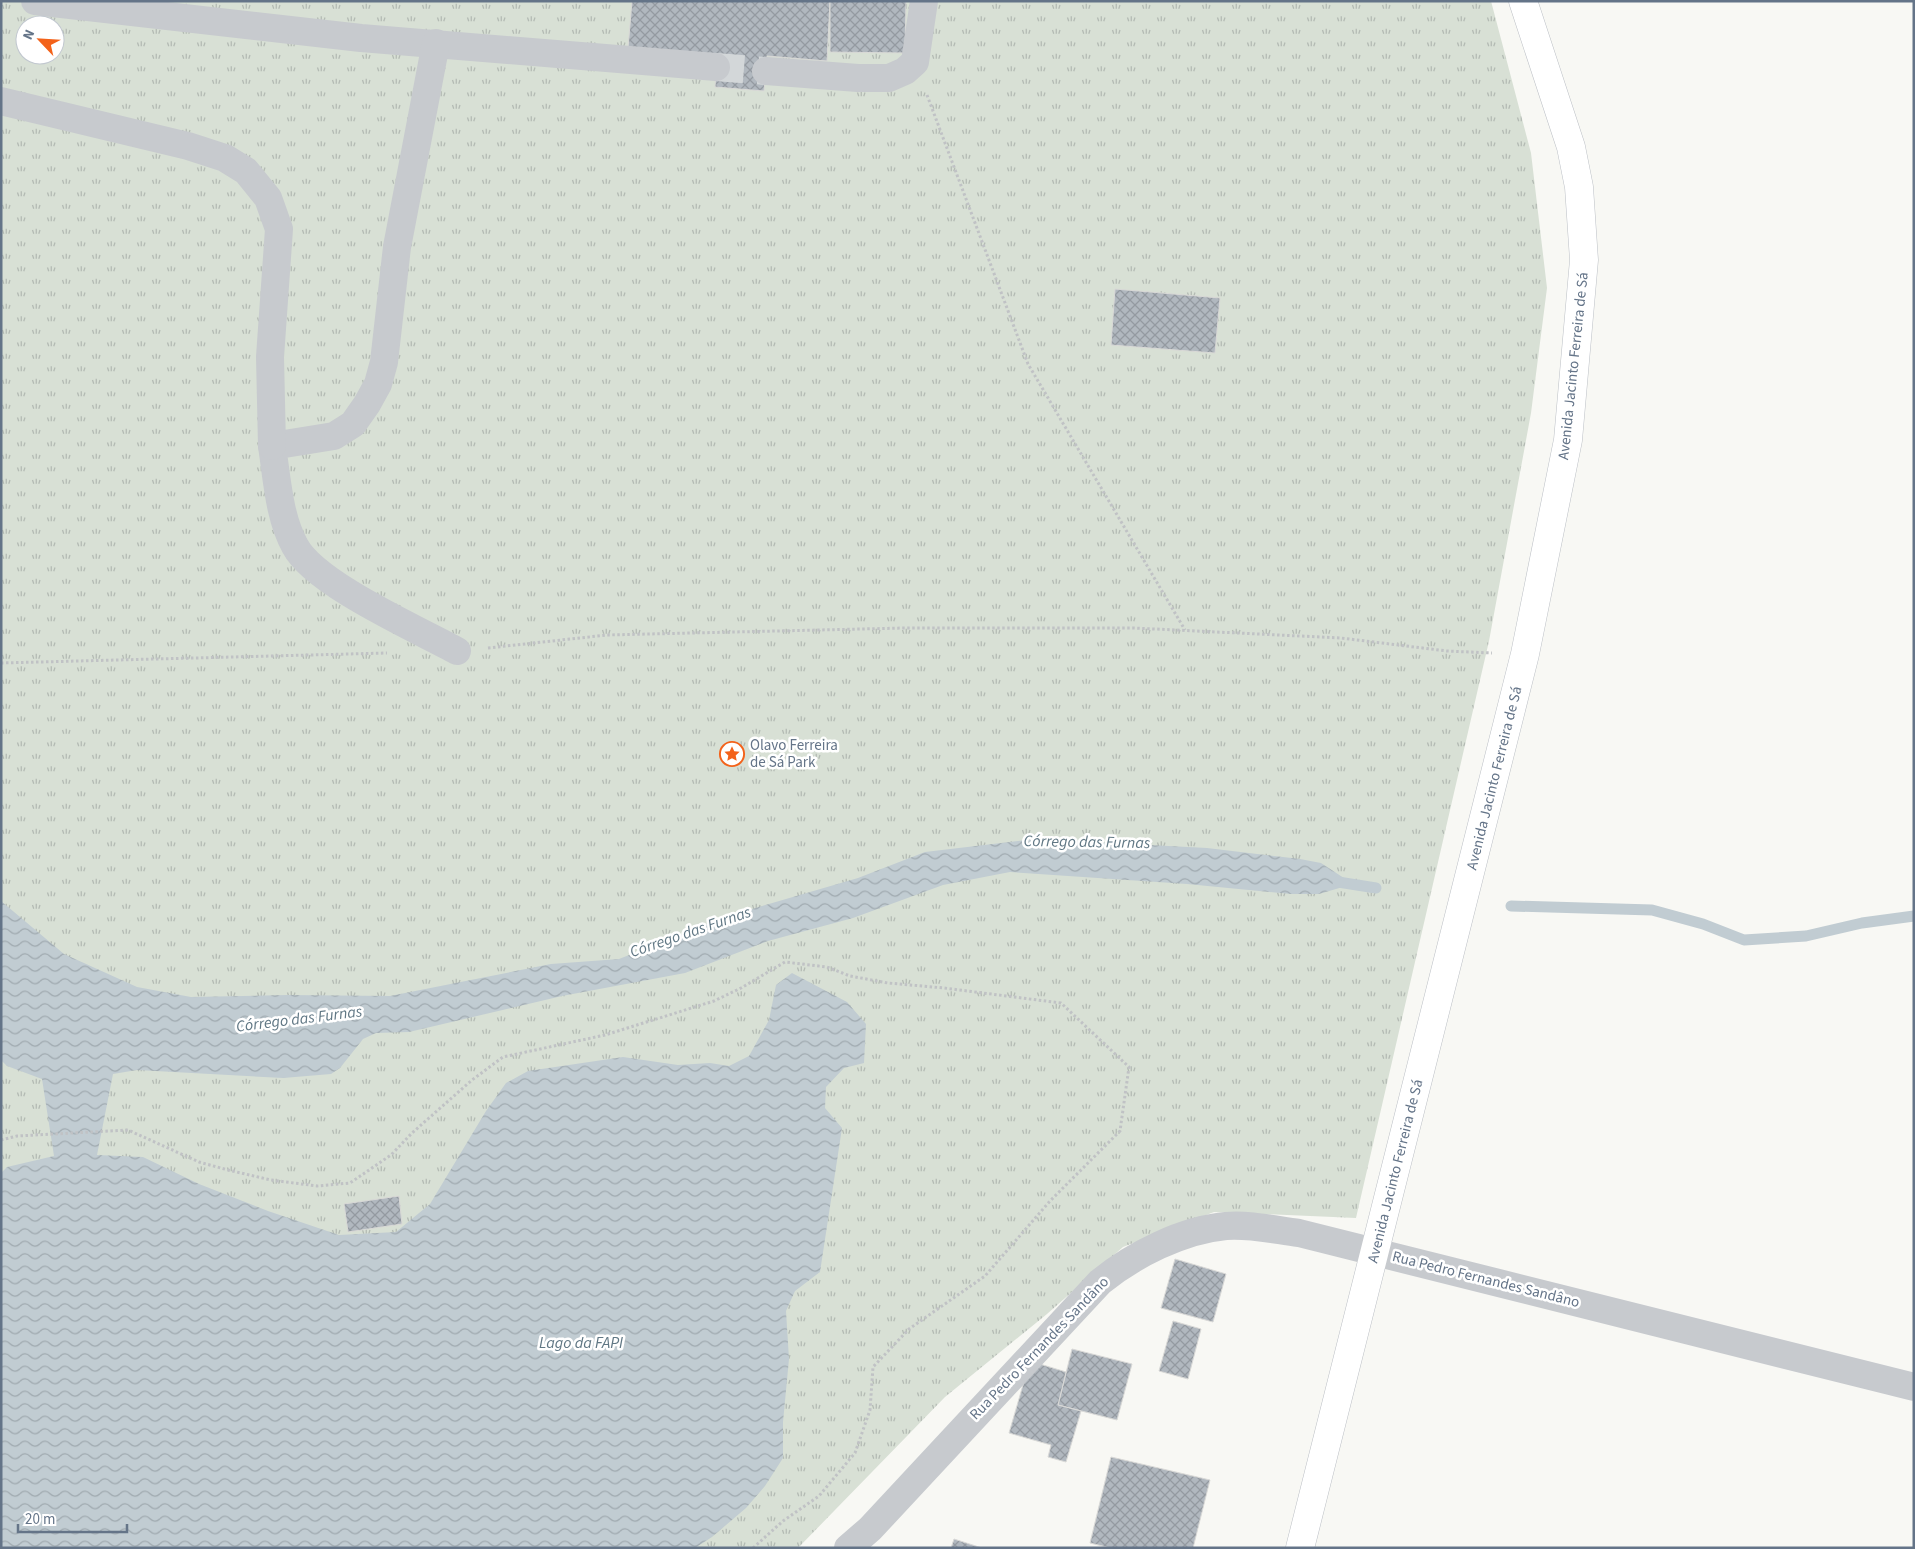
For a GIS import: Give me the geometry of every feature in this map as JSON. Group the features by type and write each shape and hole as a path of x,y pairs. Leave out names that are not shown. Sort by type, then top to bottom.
{"main road":[{"name":"Avenida Jacinto Ferreira de Sá","path":"1300,1548 1525,654 1568,440 1584,260 1579,187 1571,147 1523,1"}],"street":[{"path":"35,1 268,28 716,67"},
{"path":"766,71 858,78 889,78 905,71 915,62 924,1"},
{"path":"272,446 334,436 353,424 378,384 384,362 397,247 436,43"},
{"path":"1,101 188,146 225,158 246,171 268,198 279,229 270,357 272,446 280,499 288,530 295,546 306,562 331,582 457,651"},
{"name":"Rua Pedro Fernandes Sandâno","path":"848,1548 870,1529 1100,1282 1130,1260 1175,1240 1225,1226 1252,1227 1299,1233 1914,1387"}],"path":[{"path":"915,62 1028,364 1185,631"},
{"path":"457,651 608,634 904,628 1134,628 1341,638 1447,651 1525,654"},
{"path":"1,663 397,653"},
{"path":"1,1140 17,1136 128,1130 200,1162 271,1180 317,1186 350,1183 391,1155 472,1080 503,1057 605,1035 714,1001 741,988 785,962 827,967 850,976 888,983 1061,1003 1129,1067 1120,1131 1050,1201 985,1276 909,1329 874,1367 870,1410 855,1453 819,1496 783,1520 753,1548"}],"green space":[{"name":"Olavo Ferreira de Sá Park","path":"1,1 1491,1 1531,153 1547,288 1531,413 1489,641 1356,1218 1214,1212 1123,1247 1047,1314 945,1397 798,1548 1,1548"}],"water":[{"name":"Lago da FAPI","path":"1034,839 1207,848 1300,859 1321,863 1353,884 1319,894 1291,894 1187,884 1010,872 943,885 853,918 768,941 685,973 562,996 409,1032 376,1033 363,1039 340,1068 331,1074 283,1078 137,1070 113,1074 97,1155 143,1157 199,1184 268,1211 339,1235 396,1232 430,1204 486,1111 506,1083 528,1071 623,1057 678,1065 710,1063 729,1066 749,1056 769,1020 776,985 792,973 847,1002 866,1024 864,1063 844,1068 826,1087 825,1108 842,1128 820,1272 795,1291 786,1311 789,1359 783,1422 783,1458 765,1486 746,1508 712,1537 695,1548 1,1548 1,1173 7,1167 54,1156 42,1079 7,1066 1,1060 1,901 64,954 137,987 191,997 287,995 390,996 551,964 619,959 728,916 858,878 925,852"}],"building":[{"path":"632,1 830,1 827,61 767,56 764,91 715,87 717,55 628,48"},
{"path":"830,1 906,1 905,53 830,52"},
{"path":"1115,289 1220,298 1215,353 1111,345"},
{"path":"399,1196 402,1224 348,1232 344,1204"},
{"path":"1175,1259 1226,1274 1213,1322 1161,1308"},
{"path":"1173,1321 1201,1329 1188,1379 1159,1371"},
{"path":"1072,1349 1132,1364 1117,1420 1058,1405"},
{"path":"1030,1361 1066,1372 1058,1405 1081,1411 1066,1462 1048,1457 1051,1445 1009,1433"},
{"path":"1111,1457 1210,1480 1193,1548 1111,1548 1090,1543"},
{"path":"954,1539 982,1548 951,1548"}],"waterway":[{"name":"Córrego das Furnas","path":"1338,882 1376,888"},
{"name":"Córrego das Furnas","path":"1511,906 1652,910 1703,924 1744,940 1806,936 1862,923 1914,916"}],"tunnel":[{"path":"716,67 766,71"}],"place":[{"name":"Olavo Ferreira de Sá Park","path":"732,754"}]}
